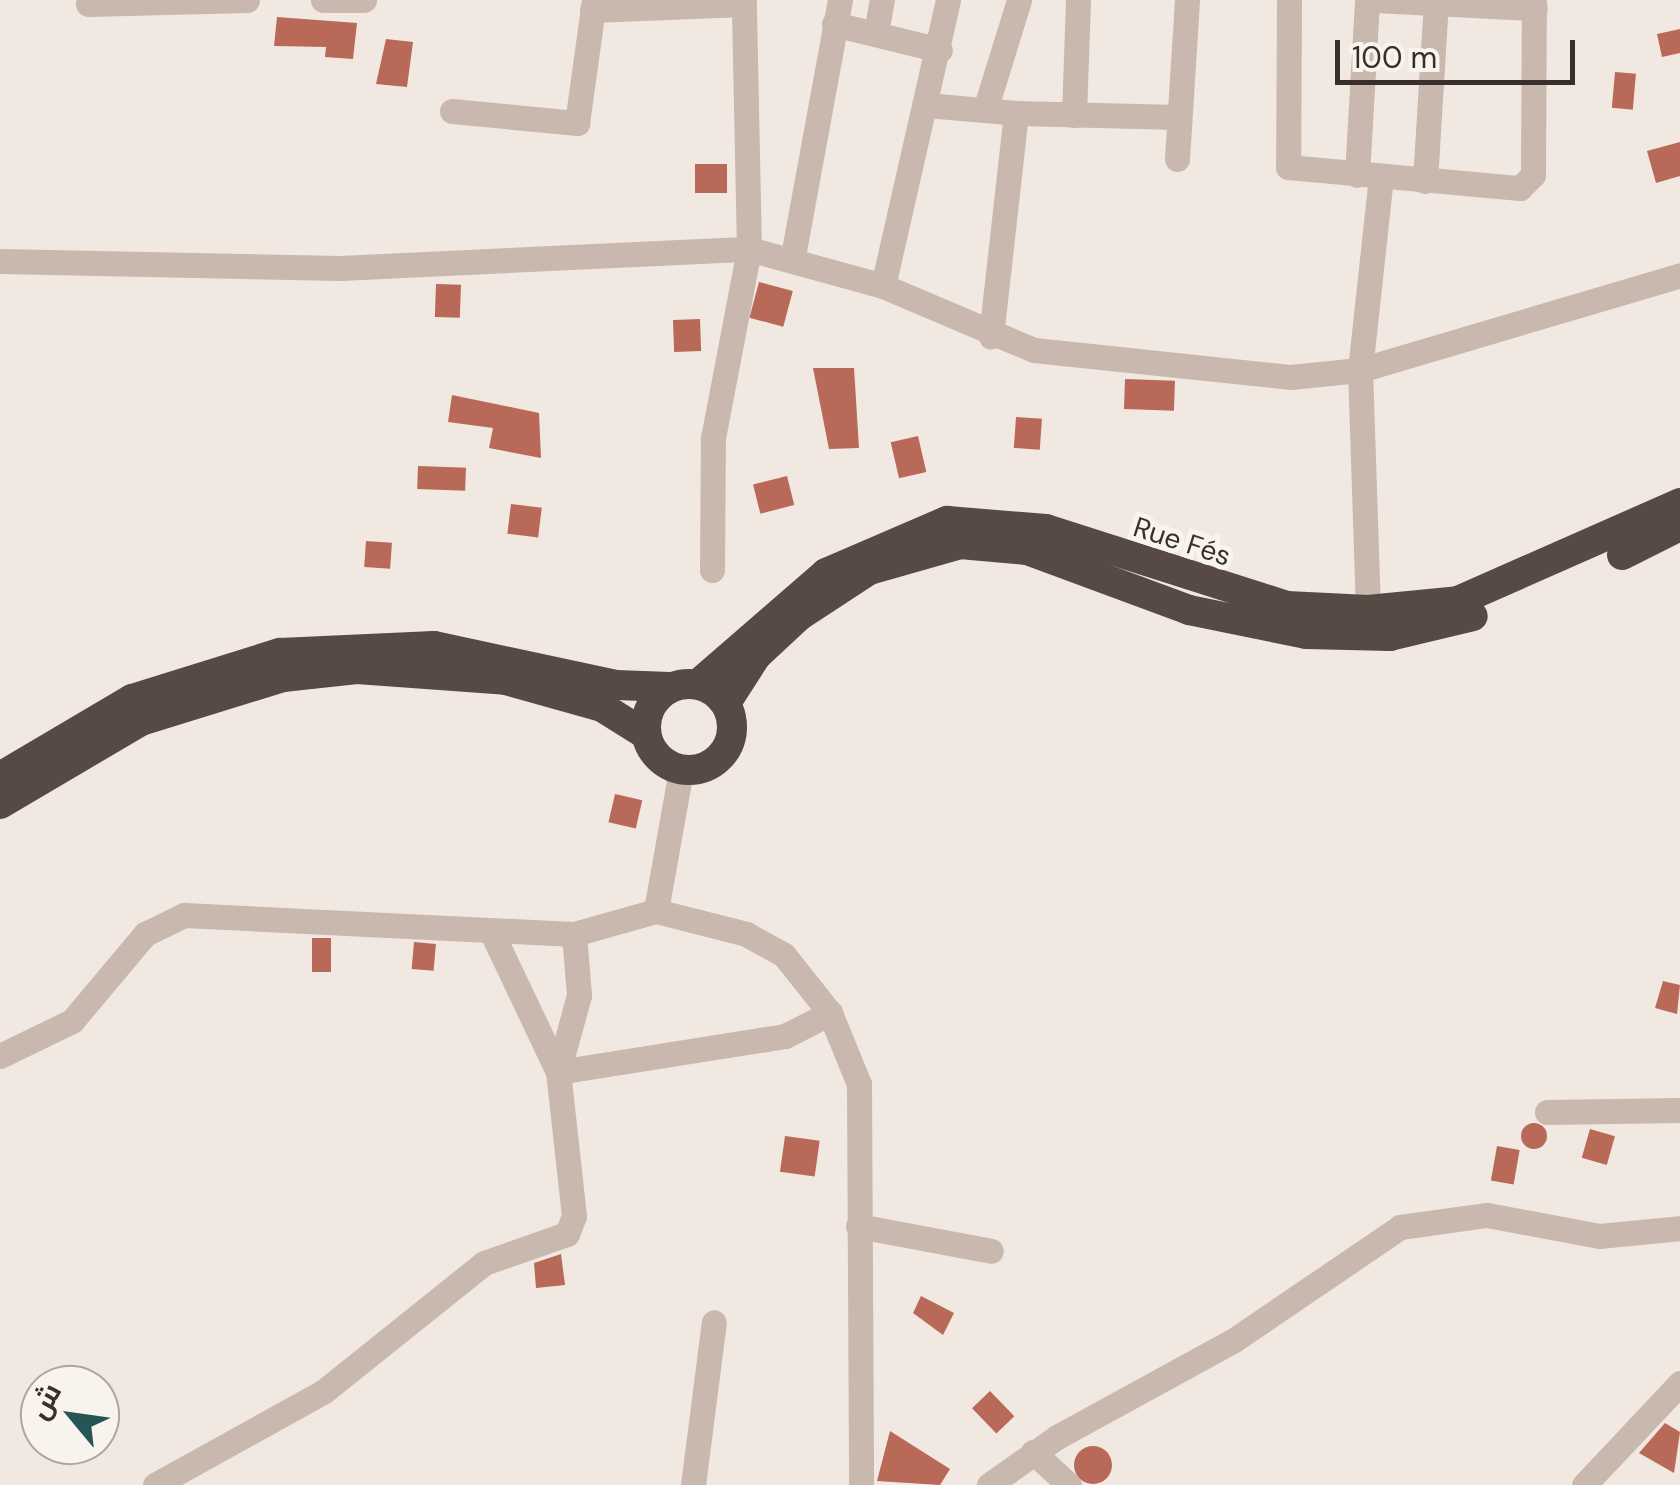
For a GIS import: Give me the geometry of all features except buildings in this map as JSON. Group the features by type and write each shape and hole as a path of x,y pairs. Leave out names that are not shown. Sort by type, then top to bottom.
{"highway":[{"name":"Rue Fés","path":"684,686 826,573 946,521 1046,529 1211,588 1287,606 1368,610 1458,601 1680,502"},
{"path":"0,804 141,721 265,682 358,669 506,680 602,707 645,734 652,751 681,770 710,764 730,742 726,703 756,656 799,616 869,570 960,544 1027,550 1209,614 1306,634 1390,636 1486,612 1680,526"},
{"path":"0,777 149,692 280,653 434,646 616,686 684,686 726,703"},
{"path":"645,734 655,699 684,686"}],"street":[{"path":"88,4 247,0"},
{"path":"324,0 364,0"},
{"path":"876,33 882,0"},
{"path":"883,286 940,50 948,0"},
{"path":"985,110 1019,0"},
{"path":"1074,114 1078,0"},
{"path":"1177,159 1186,0"},
{"path":"1289,0 1286,164 1425,181 1529,184 1534,4 1376,0"},
{"path":"1368,0 1369,176 1360,370 1368,610"},
{"path":"452,111 577,122 593,5 744,2 748,248 713,438 712,570"},
{"path":"1425,181 1436,3"},
{"path":"793,256 837,12 876,33 940,50"},
{"path":"927,105 1016,113 1179,117"},
{"path":"991,337 1016,113"},
{"path":"0,261 340,268 748,248 793,256 883,286 991,337 1195,372 1360,370 1680,275"},
{"path":"654,904 681,770"},
{"path":"0,1056 72,1021 145,934 184,915 574,934 654,904 760,940 794,963 830,1012 862,1096 858,1226 861,1485"},
{"path":"155,1485 323,1392 484,1264 568,1234 574,1216 558,1072 492,933"},
{"path":"558,1072 579,995 574,934"},
{"path":"558,1072 784,1036 830,1012"},
{"path":"1547,1112 1680,1110"},
{"path":"989,1485 1033,1452 1234,1340 1400,1228 1486,1215 1599,1236 1680,1228"},
{"path":"858,1226 991,1251"},
{"path":"693,1485 714,1322"},
{"path":"1585,1485 1680,1383"},
{"path":"1033,1452 1069,1485"}]}
